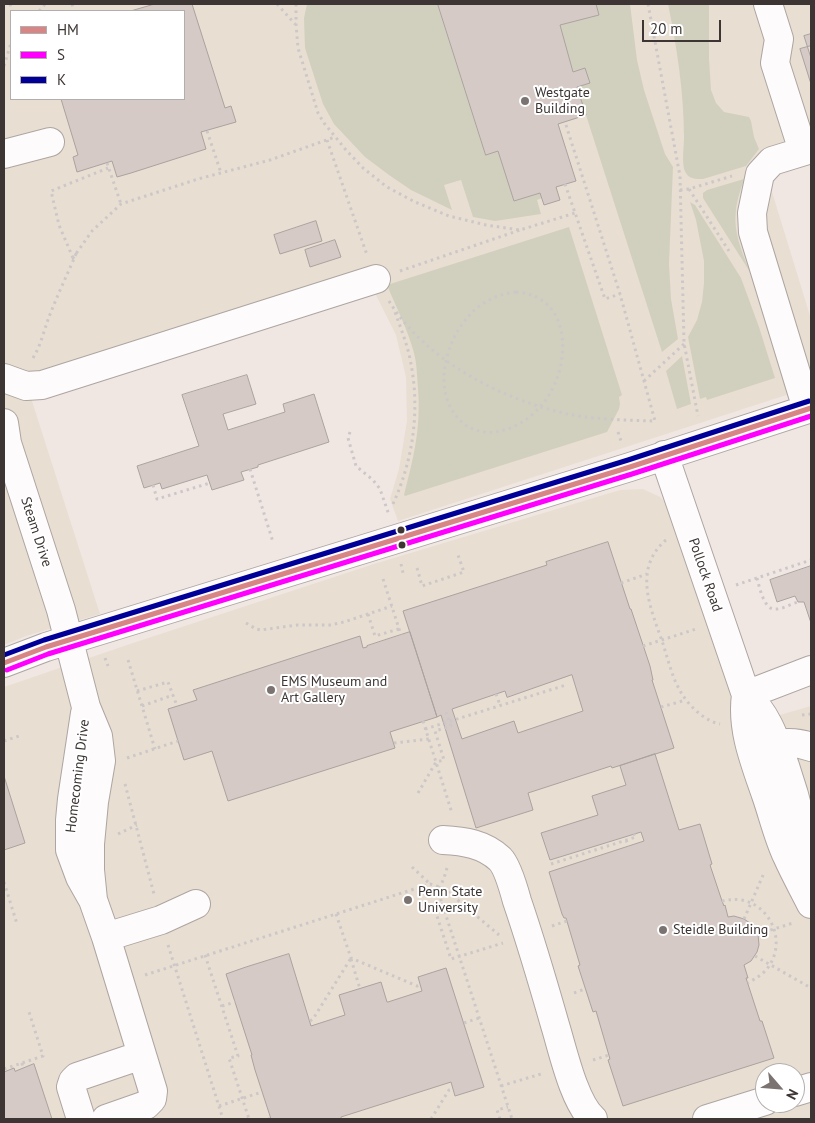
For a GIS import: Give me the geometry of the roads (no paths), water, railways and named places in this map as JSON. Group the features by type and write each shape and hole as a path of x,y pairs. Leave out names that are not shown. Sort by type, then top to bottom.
{"street":[{"path":"4,663 46,647 664,455 809,408 753,232 752,212 760,174 772,161 807,150 775,63 779,39 768,4"},
{"path":"4,154 50,142"},
{"path":"4,378 26,386 42,384 376,279"},
{"name":"Steam Drive","path":"4,424 7,443 69,640"},
{"name":"Pollock Road","path":"664,455 746,695 744,707 745,720 750,746 796,817 787,856 805,913"},
{"name":"Homecoming Drive","path":"69,640 86,707 98,736 101,762 94,802 90,844 93,900 153,1091 152,1099 146,1105 106,1119"},
{"path":"746,695 811,670"},
{"name":"Pollock Road","path":"746,695 756,704 764,716 777,744 811,875"},
{"path":"777,744 801,743 811,747"},
{"path":"448,842 461,840 481,847 501,860 576,1064 579,1100 594,1119"},
{"path":"106,937 161,920 196,904"},
{"path":"81,1119 71,1087 73,1081 77,1077 142,1056"},
{"path":"707,1119 755,1104"}],"place":[{"name":"Westgate Building","path":"525,101"},
{"name":"EMS Museum and Art Gallery","path":"271,690"},
{"name":"Penn State University","path":"408,900"},
{"name":"Steidle Building","path":"663,930"}]}
